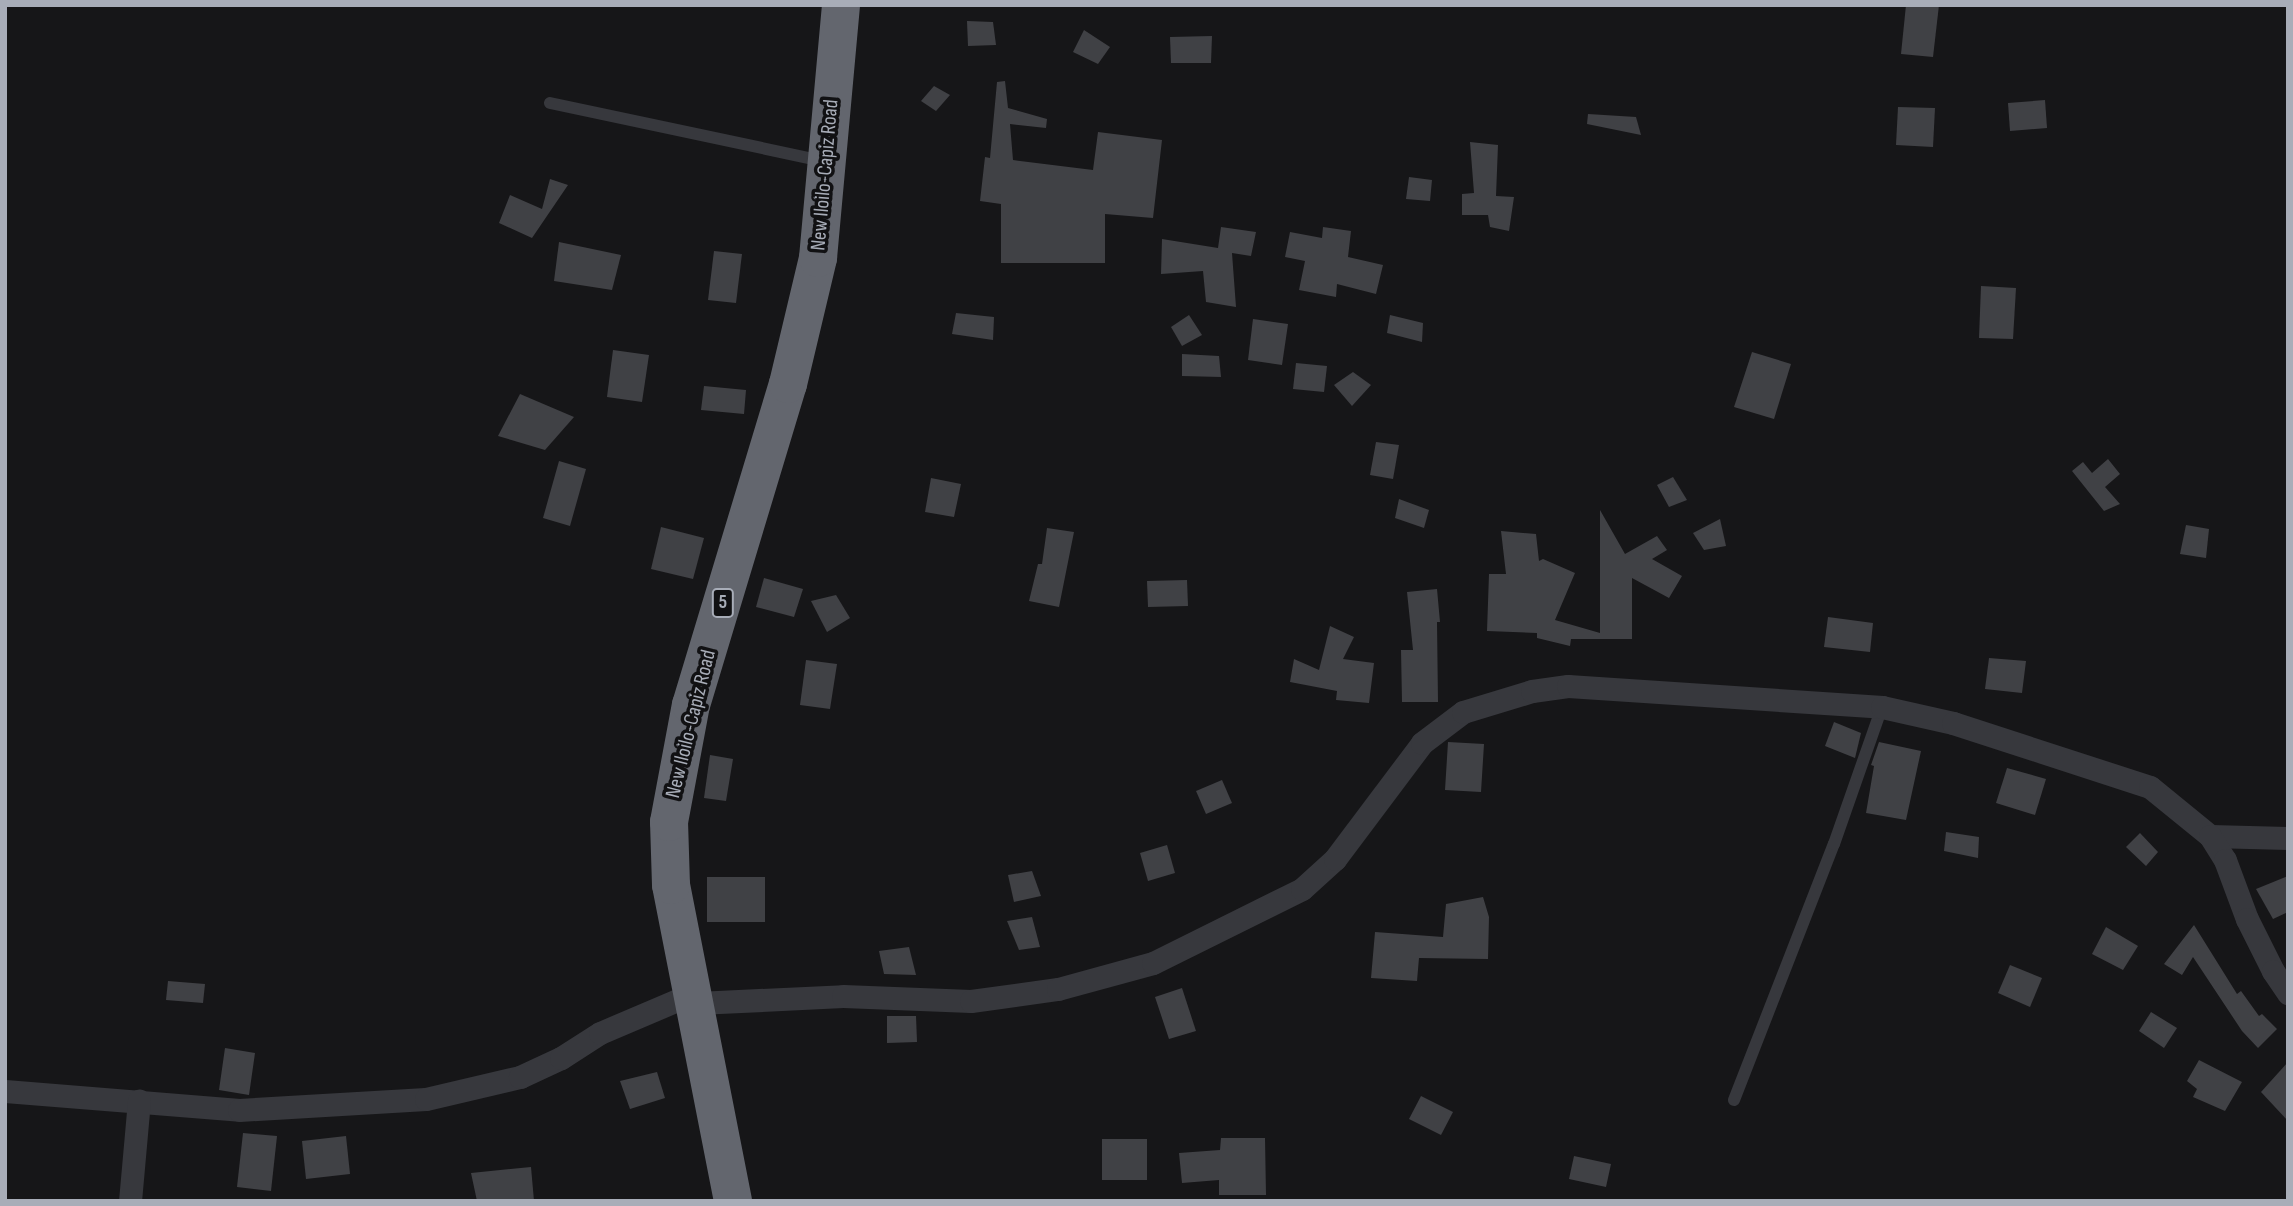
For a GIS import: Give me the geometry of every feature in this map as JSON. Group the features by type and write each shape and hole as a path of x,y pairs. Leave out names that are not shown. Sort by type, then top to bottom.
{"highway":[{"name":"New Iloilo-Capiz Road","path":"733,1201 671,885 669,822 691,705 789,384 818,258 841,5"}],"street":[{"path":"5,1091 239,1110 426,1099 520,1077 561,1058 600,1033 695,998 843,996 971,1001 1058,989 1153,963 1302,889 1335,859 1422,743 1463,712 1522,693 1568,686 1882,707 1953,723 2150,787 2210,836 2225,860 2257,940 2288,993"},
{"path":"2210,836 2288,838"},
{"path":"130,1201 139,1100"}],"lane":[{"path":"550,103 827,162"},
{"path":"1734,1100 1834,844 1882,707"}],"building":[{"path":"1906,5 1939,5 1933,57 1901,54"},
{"path":"967,21 993,22 996,45 968,46"},
{"path":"1084,30 1110,47 1098,64 1073,52"},
{"path":"1212,36 1211,63 1171,63 1170,37"},
{"path":"1005,81 1008,108 1047,119 1046,128 1010,124 1013,160 1093,170 1098,132 1162,140 1153,218 1105,214 1105,263 1001,263 1001,204 980,201 985,157 990,158 997,82"},
{"path":"934,86 950,95 936,111 921,101"},
{"path":"2045,100 2047,128 2010,131 2008,103"},
{"path":"1898,107 1935,108 1933,147 1896,145"},
{"path":"1588,114 1636,117 1641,135 1587,124"},
{"path":"1470,142 1498,145 1496,196 1514,197 1509,231 1490,227 1488,215 1462,215 1462,194 1474,193"},
{"path":"1409,177 1432,180 1430,201 1406,199"},
{"path":"550,179 568,185 532,238 499,223 510,195 542,209"},
{"path":"1221,227 1256,232 1251,256 1232,253 1236,307 1206,302 1203,271 1161,274 1162,239 1218,248"},
{"path":"1323,227 1351,231 1348,257 1383,265 1376,294 1337,284 1336,297 1299,290 1305,261 1285,257 1290,232 1322,238"},
{"path":"559,242 621,255 612,290 554,281"},
{"path":"714,251 742,254 736,303 708,300"},
{"path":"1981,286 2016,288 2013,339 1979,338"},
{"path":"956,313 994,317 993,340 952,334"},
{"path":"1189,315 1202,335 1182,346 1171,327"},
{"path":"1390,315 1423,323 1422,342 1387,333"},
{"path":"1253,319 1288,324 1282,365 1248,360"},
{"path":"613,350 649,355 642,402 607,397"},
{"path":"1752,352 1791,364 1774,419 1734,407"},
{"path":"1182,354 1219,356 1221,377 1182,376"},
{"path":"1296,363 1327,366 1324,392 1293,389"},
{"path":"1353,372 1371,385 1352,406 1334,385"},
{"path":"704,386 746,390 744,414 701,410"},
{"path":"520,394 574,417 545,450 498,436"},
{"path":"1376,442 1399,445 1393,479 1370,475"},
{"path":"2108,459 2120,474 2105,487 2120,504 2104,511 2072,471 2083,462 2092,473"},
{"path":"559,461 586,469 570,526 543,518"},
{"path":"1673,477 1687,500 1669,507 1657,485"},
{"path":"931,478 961,484 954,517 925,512"},
{"path":"1399,499 1429,510 1424,528 1395,518"},
{"path":"1600,510 1625,554 1657,536 1667,550 1652,559 1682,576 1669,598 1632,578 1632,639 1571,639 1570,646 1537,638 1537,633 1487,631 1489,574 1506,574 1501,531 1536,534 1539,561 1543,559 1575,573 1555,620 1600,633"},
{"path":"1720,519 1726,546 1704,550 1693,533"},
{"path":"2186,525 2209,529 2206,558 2180,554"},
{"path":"661,527 704,538 693,579 651,569"},
{"path":"1047,528 1074,532 1059,607 1029,601 1038,564 1042,564"},
{"path":"764,578 803,589 794,617 756,607"},
{"path":"1187,580 1188,606 1148,607 1147,581"},
{"path":"1437,589 1440,622 1437,622 1438,702 1402,702 1401,650 1413,650 1407,592"},
{"path":"836,595 850,618 827,632 811,601"},
{"path":"1828,617 1873,623 1870,652 1824,647"},
{"path":"1330,626 1354,637 1343,659 1374,663 1369,703 1336,700 1337,691 1290,682 1294,659 1319,670"},
{"path":"1989,658 2026,661 2022,693 1985,689"},
{"path":"806,660 837,664 830,709 800,705"},
{"path":"1834,722 1861,733 1855,758 1825,746"},
{"path":"1448,742 1484,744 1481,792 1445,790"},
{"path":"1879,742 1921,751 1906,820 1866,813 1874,766 1871,765"},
{"path":"710,755 733,759 726,801 704,798"},
{"path":"2007,768 2046,779 2035,815 1996,803"},
{"path":"1222,780 1232,803 1206,814 1196,791"},
{"path":"1946,832 1979,837 1978,858 1944,851"},
{"path":"2140,833 2158,852 2146,866 2126,847"},
{"path":"1167,845 1175,873 1148,881 1140,853"},
{"path":"1032,871 1041,896 1014,902 1008,875"},
{"path":"2288,876 2288,912 2273,919 2256,889"},
{"path":"707,877 765,877 765,922 707,922"},
{"path":"1483,897 1489,917 1488,959 1419,958 1417,981 1371,978 1375,932 1443,937 1446,904"},
{"path":"1032,917 1040,947 1019,950 1007,921"},
{"path":"2194,925 2237,994 2241,991 2259,1016 2262,1014 2277,1029 2258,1048 2242,1031 2193,957 2182,975 2164,964"},
{"path":"2106,927 2138,946 2123,970 2092,954"},
{"path":"909,947 916,975 884,974 879,951"},
{"path":"2010,965 2042,978 2030,1007 1998,993"},
{"path":"168,981 205,984 203,1003 166,1000"},
{"path":"1182,988 1196,1031 1169,1039 1155,997"},
{"path":"2151,1012 2177,1028 2164,1048 2139,1031"},
{"path":"887,1016 916,1016 917,1042 887,1043"},
{"path":"225,1048 255,1053 249,1095 219,1090"},
{"path":"2199,1060 2242,1082 2225,1111 2193,1097 2197,1089 2187,1081"},
{"path":"2288,1062 2288,1121 2261,1092"},
{"path":"657,1072 665,1098 630,1109 620,1081"},
{"path":"1421,1096 1453,1112 1441,1135 1409,1119"},
{"path":"243,1133 277,1136 271,1191 237,1187"},
{"path":"346,1136 350,1174 306,1179 302,1141"},
{"path":"1221,1138 1265,1138 1266,1195 1219,1195 1219,1180 1182,1183 1179,1153 1220,1150"},
{"path":"1102,1139 1147,1139 1147,1180 1102,1180"},
{"path":"1574,1156 1611,1164 1606,1187 1569,1179"},
{"path":"531,1167 534,1201 477,1201 471,1173"}]}
